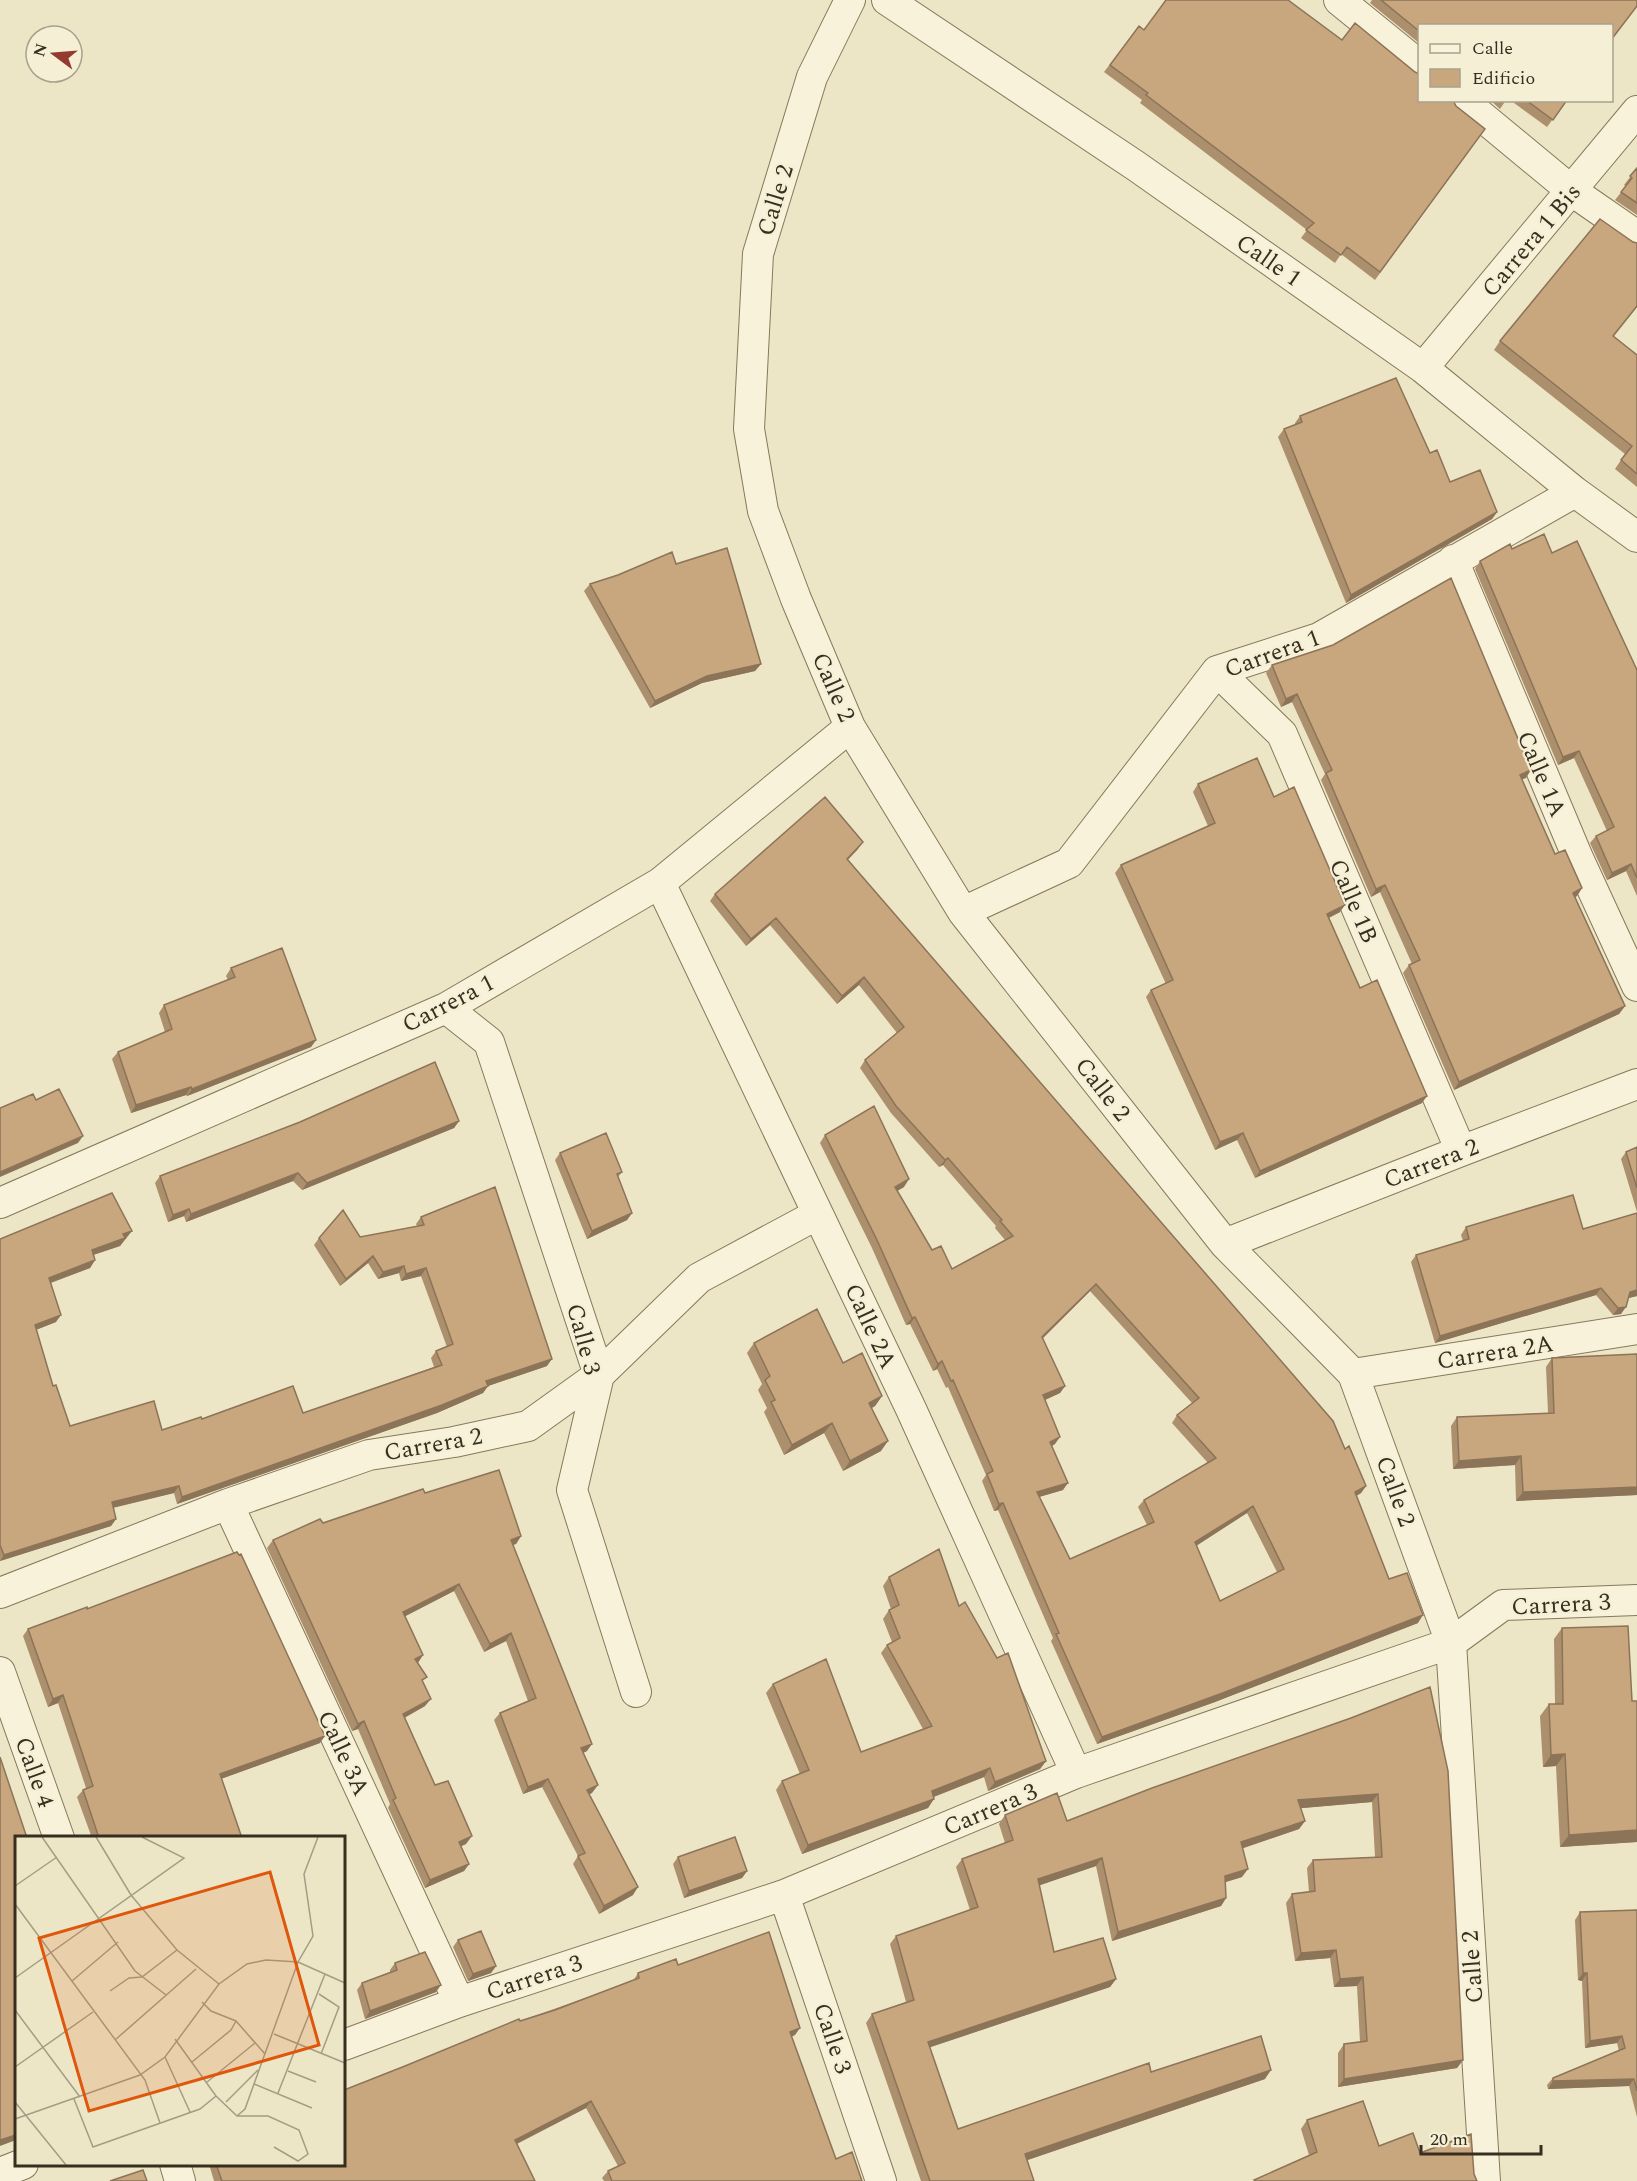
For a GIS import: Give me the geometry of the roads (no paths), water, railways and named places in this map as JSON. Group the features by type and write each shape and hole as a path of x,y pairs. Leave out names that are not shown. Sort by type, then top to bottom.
{"street":[{"name":"Calle 2","path":"850,0 812,77 758,254 749,429 763,511 796,599 850,727 963,912 1226,1244 1353,1374 1451,1643 1485,2181"},
{"name":"Calle 1","path":"887,0 1136,166 1423,368 1575,492 1637,537"},
{"path":"1339,0 1418,65"},
{"path":"1464,102 1572,191 1637,236"},
{"name":"Carrera 1 Bis","path":"1423,368 1637,111"},
{"name":"Carrera 1","path":"963,912 1069,863 1217,671 1319,638 1575,492"},
{"name":"Calle 1A","path":"1453,560 1578,858 1637,986"},
{"name":"Calle 1B","path":"1217,671 1282,734 1461,1151"},
{"name":"Carrera 1","path":"0,1203 446,1008 660,883 850,727"},
{"name":"Calle 2A","path":"660,883 911,1409 1076,1773"},
{"name":"Calle 3","path":"446,1008 489,1042 599,1375 572,1491 636,1692"},
{"name":"Carrera 2","path":"1226,1244 1637,1084"},
{"name":"Carrera 2","path":"0,1593 228,1504 369,1455 454,1442 528,1426 599,1375 699,1278 818,1214"},
{"name":"Carrera 2A","path":"1353,1374 1637,1329"},
{"name":"Calle 3A","path":"228,1504 459,2002"},
{"name":"Carrera 3","path":"345,2045 459,2002 784,1895 1076,1773 1451,1643 1503,1605 1637,1600"},
{"name":"Calle 4","path":"0,1672 58,1836"},
{"name":"Calle 3","path":"784,1895 881,2181"},
{"path":"0,2173 18,2166"},
{"path":"176,2166 180,2181"}]}
